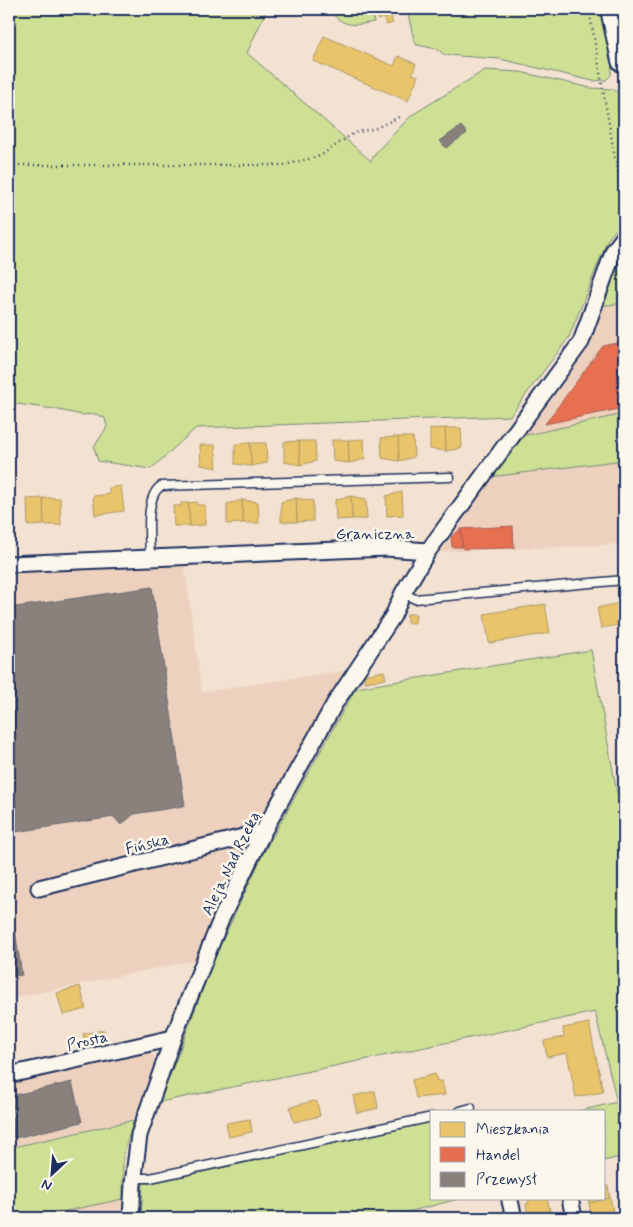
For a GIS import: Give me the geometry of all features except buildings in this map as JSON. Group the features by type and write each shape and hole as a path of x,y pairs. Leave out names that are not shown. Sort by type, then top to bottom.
{"main road":[{"path":"613,9 624,60"}],"street":[{"name":"Graniczna","path":"9,564 386,548 428,551 575,352 588,326 614,250 624,237"},
{"name":"Aleja Nad Rzeką","path":"131,1218 133,1178 139,1135 172,1038 222,917 263,832 336,703 393,616 403,593 428,551"},
{"name":"Fińska","path":"39,888 263,832"},
{"name":"Prosta","path":"9,1075 172,1038"},
{"path":"510,1200 514,1218"},
{"path":"570,1200 574,1218"}],"lane":[{"path":"150,558 150,504 154,493 161,486 450,477"},
{"path":"403,593 415,599 624,580"},
{"path":"464,1110 471,1108"},
{"path":"133,1178 150,1178 430,1117"}],"path":[{"path":"589,9 616,164 624,195"},
{"path":"9,165 284,165 320,156 354,133 376,128 399,117"}],"shaded area":[{"path":"624,303 624,414 522,436 600,306"},
{"path":"624,460 624,544 435,552 490,477"},
{"path":"184,562 202,692 348,670 311,728 237,868 195,960 9,999 9,572"},
{"path":"148,1051 154,1056 154,1061 134,1120 9,1148 9,1081"},
{"path":"123,1199 123,1218 32,1218"}],"green space":[{"path":"9,9 267,9 247,53 371,161 377,151 412,115 485,70 520,72 591,88 613,89 618,93 619,129 624,147 624,220 608,239 569,337 510,416 196,428 151,469 98,461 94,447 107,427 105,418 96,414 82,415 9,403"},
{"path":"329,9 371,9 374,22 348,24 338,19"},
{"path":"413,9 601,9 612,60 611,75 606,80 593,81 500,59 445,55 437,49 417,45 408,14 413,13"},
{"path":"624,245 624,303 600,306 616,261"},
{"path":"624,414 624,460 490,477 522,436"},
{"path":"591,650 617,793 624,792 624,1156 606,1160 606,1110 583,1110 617,1102 595,1012 160,1102 216,954 264,852 356,688"},
{"path":"134,1120 123,1155 123,1199 32,1218 9,1218 9,1148"},
{"path":"430,1122 430,1200 454,1200 385,1218 141,1218 143,1183 151,1183"}]}
